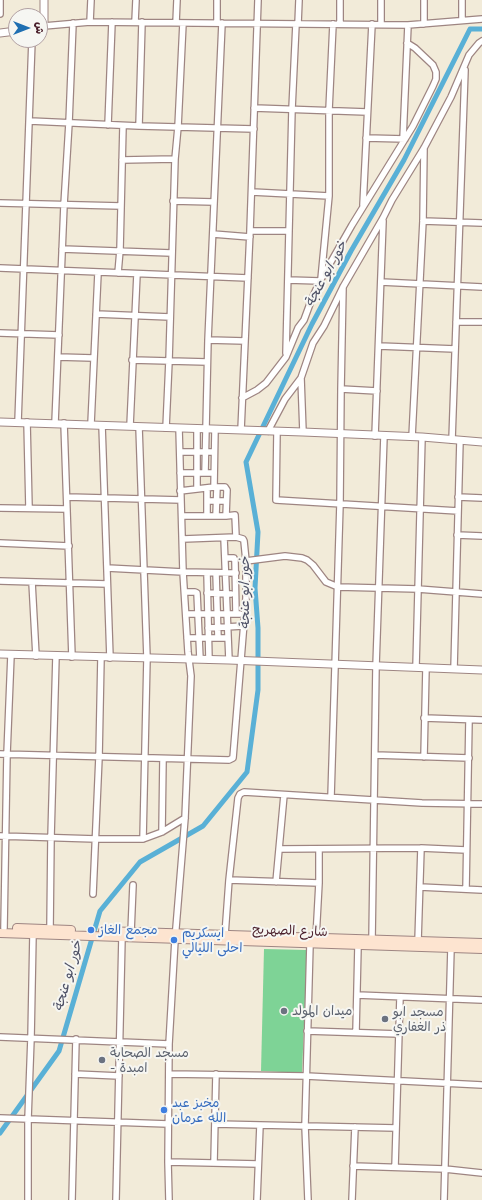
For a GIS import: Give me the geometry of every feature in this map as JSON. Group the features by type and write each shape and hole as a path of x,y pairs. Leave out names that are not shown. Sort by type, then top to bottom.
{"main road":[{"path":"1,930 50,929 86,933"},
{"path":"1,930 33,934 97,933"},
{"name":"شارع الصهريج","path":"97,933 131,932 176,937 225,935 313,941 358,946 482,949"},
{"name":"شارع الصهريج","path":"97,933 122,937 482,943"}],"street":[{"path":"0,0 0,14"},
{"path":"90,22 91,0"},
{"path":"135,22 136,0"},
{"path":"176,23 177,0"},
{"path":"205,473 207,362 220,23 218,0"},
{"path":"241,430 252,192 258,0"},
{"path":"286,357 292,109 299,0"},
{"path":"320,281 329,196 329,110 340,0"},
{"path":"381,0 381,24"},
{"path":"424,0 424,24"},
{"path":"462,0 462,20"},
{"path":"48,26 90,22 408,25 482,19"},
{"path":"108,125 112,22"},
{"path":"139,126 142,22"},
{"path":"55,423 73,23"},
{"path":"166,428 173,201 183,23"},
{"path":"363,207 372,24"},
{"path":"404,139 408,25"},
{"path":"261,431 301,378 313,343 324,326 343,287 392,200 424,148 451,97 469,55 482,41"},
{"path":"242,398 266,383 286,357 298,328 304,320 320,281 424,106 436,79 436,72 433,65 416,48 407,43"},
{"path":"18,422 32,48"},
{"path":"452,440 465,66"},
{"path":"254,108 367,112"},
{"path":"30,121 122,126 254,129"},
{"path":"118,274 120,250 122,126"},
{"path":"366,138 404,139"},
{"path":"412,437 423,221 424,148"},
{"path":"122,160 175,159"},
{"path":"252,192 329,196"},
{"path":"173,201 214,202"},
{"path":"0,203 121,206"},
{"path":"375,436 383,218"},
{"path":"423,221 482,223"},
{"path":"213,234 250,234 289,231"},
{"path":"62,249 171,253"},
{"path":"0,268 118,274 248,278"},
{"path":"91,424 98,273"},
{"path":"130,426 137,274"},
{"path":"288,280 320,281"},
{"path":"381,282 482,287"},
{"path":"331,797 340,504 343,287"},
{"path":"96,314 170,317"},
{"path":"456,322 482,322"},
{"path":"0,333 59,335"},
{"path":"208,340 245,342"},
{"path":"379,346 455,349"},
{"path":"58,357 93,358"},
{"path":"132,360 207,362"},
{"path":"301,378 303,432"},
{"path":"341,389 377,390"},
{"path":"0,422 303,432 422,437 482,442"},
{"path":"27,422 29,508"},
{"path":"64,423 71,582 72,657"},
{"path":"102,425 103,498 110,658"},
{"path":"139,427 147,658 143,839"},
{"path":"169,1200 169,1044 188,759 191,676 187,638 180,491 180,428"},
{"path":"197,429 197,489"},
{"path":"215,429 214,473 217,501 216,516"},
{"path":"277,432 276,500 458,511"},
{"path":"372,940 376,666 383,507 384,436"},
{"path":"416,667 422,437"},
{"path":"454,669 460,440"},
{"path":"180,452 214,452"},
{"path":"180,473 214,473"},
{"path":"180,491 224,486 226,488 226,516"},
{"path":"207,488 207,516"},
{"path":"67,497 181,500"},
{"path":"458,497 482,498"},
{"path":"206,501 226,501"},
{"path":"0,508 67,509"},
{"path":"182,516 235,515 236,537"},
{"path":"457,535 482,536"},
{"path":"0,754 229,760 232,758 246,587 244,541 241,538 236,537 183,539"},
{"path":"224,538 229,660"},
{"path":"0,543 69,546"},
{"path":"246,561 284,556 302,558 313,565 326,582 338,586 418,589 482,594"},
{"path":"225,558 235,559 236,614"},
{"path":"107,568 236,573"},
{"path":"207,573 209,660"},
{"path":"216,573 218,638"},
{"path":"0,581 107,584"},
{"path":"32,582 36,656"},
{"path":"236,587 246,587"},
{"path":"185,592 196,592 200,659"},
{"path":"197,598 216,593 236,594"},
{"path":"198,606 217,606"},
{"path":"186,614 244,614"},
{"path":"208,628 243,626"},
{"path":"187,638 228,638"},
{"path":"0,654 101,658 200,659 482,670"},
{"path":"1,930 2,836 11,655"},
{"path":"50,929 56,656"},
{"path":"93,894 99,757 101,658"},
{"path":"424,757 426,668"},
{"path":"424,718 482,720"},
{"path":"466,889 469,720"},
{"path":"375,755 468,758"},
{"path":"162,832 163,758"},
{"path":"225,935 229,880 238,798 240,794 244,792 374,800 482,804"},
{"path":"276,882 284,795"},
{"path":"2,836 143,839 162,832 184,818"},
{"path":"279,849 421,848 466,850"},
{"path":"418,941 421,848"},
{"path":"308,1200 305,1126 307,1031 313,941 319,883 320,849"},
{"path":"229,880 319,883"},
{"path":"131,932 133,885"},
{"path":"420,887 482,890"},
{"path":"28,1200 28,1119 33,934"},
{"path":"116,1200 122,937"},
{"path":"356,1032 358,946"},
{"path":"444,1200 451,948"},
{"path":"357,995 482,1000"},
{"path":"395,1167 400,997"},
{"path":"307,1031 399,1034"},
{"path":"0,1037 169,1044"},
{"path":"72,1200 76,1039"},
{"path":"75,1074 119,1076"},
{"path":"169,1074 306,1076 482,1085"},
{"path":"214,1162 216,1074"},
{"path":"0,1118 168,1124"},
{"path":"215,1124 396,1128"},
{"path":"257,1200 260,1125"},
{"path":"352,1200 355,1127"},
{"path":"168,1162 258,1164"},
{"path":"354,1166 395,1167 482,1173"}],"green space":[{"name":"ميدان المولد","path":"264,949 307,950 302,1073 261,1071"}],"waterway":[{"name":"خور ابو عنجة","path":"0,1133 59,1051 100,911 140,862 203,826 247,772 258,690 258,628 255,588 258,532 246,462 312,324 351,251 404,160 470,29 482,29"}],"place":[{"name":"مجمع الغاز","path":"91,930"},
{"name":"ايسكريم احلى الليالي","path":"174,940"},
{"name":"ميدان المولد","path":"284,1011"},
{"name":"مسجد ابو ذر الغفاري","path":"385,1019"},
{"name":"مسجد الصحابة - امبدة","path":"102,1060"},
{"name":"مخبز عبد الله عرمان","path":"164,1110"}]}
